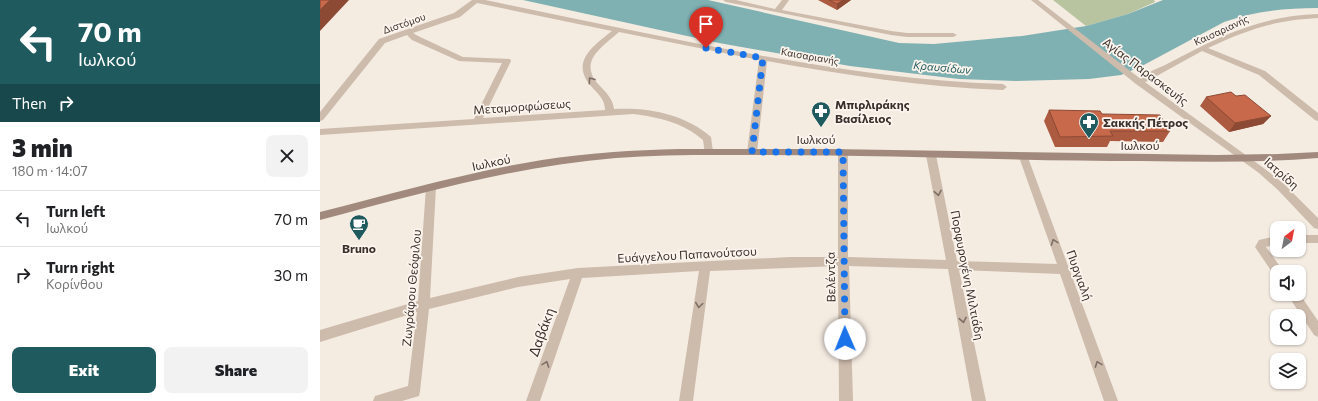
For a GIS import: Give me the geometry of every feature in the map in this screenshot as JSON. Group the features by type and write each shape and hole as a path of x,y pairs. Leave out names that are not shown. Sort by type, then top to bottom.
{"main road":[{"name":"Ιωλκού","path":"320,216 431,187 513,170 582,158 620,155 708,152 843,152 1024,157 1245,158 1318,155"}],"street":[{"name":"Καισαριανής","path":"475,0 617,30 763,58 864,75 929,84 1003,87"},
{"name":"Διστόμου","path":"320,118 382,41 457,15 475,0"},
{"path":"726,0 777,12 891,33 953,35"},
{"path":"777,12 786,0"},
{"name":"Αγίας Παρασκευής","path":"1034,0 1139,82 1245,158"},
{"name":"Καισαριανής","path":"1139,82 1234,33 1263,22 1288,17 1318,16"},
{"path":"610,112 609,101 589,80 586,67 592,52 617,30"},
{"path":"409,32 411,36 462,60 507,61 477,121"},
{"path":"1203,49 1262,73 1318,118"},
{"path":"752,152 763,58"},
{"name":"Μεταμορφώσεως","path":"320,132 610,112 642,112 682,124 706,137 709,141 708,152"},
{"name":"Βελέντζα","path":"843,152 843,261 846,401"},
{"name":"Πορφυρογένη Μιλτιάδη","path":"931,154 979,401"},
{"name":"Πυργιαλή","path":"1024,157 1111,401"},
{"name":"Ιατρίδη","path":"1245,158 1281,187 1318,225"},
{"name":"Ζωγράφου Θεόφιλου","path":"380,401 414,391 424,304 431,187"},
{"path":"1306,239 1318,239"},
{"path":"1270,242 1263,243 1260,247 1273,265"},
{"name":"Ευάγγελου Παπανούτσου","path":"320,336 424,304 518,282 578,273 790,262 843,261 1064,268"},
{"path":"686,401 704,266"},
{"name":"Δαβάκη","path":"533,401 578,273"},
{"path":"1298,301 1318,331"}],"green space":[{"path":"1053,0 1154,0 1155,2 1128,14 1086,26"}],"water":[{"name":"Κραυσίδων","path":"523,0 708,0 899,43 934,44 1022,36 1086,26 1128,14 1163,0 1318,0 1318,8 1271,11 1247,15 1224,22 1140,67 1121,75 1089,79 1016,81 959,79 850,66 719,43"}],"building":[{"path":"320,0 330,0 320,10"},
{"path":"829,0 843,0 837,4"},
{"path":"1231,92 1236,96 1245,95 1271,116 1235,123 1206,97"},
{"path":"1049,110 1100,111 1102,114 1160,115 1170,131 1110,131 1113,136 1060,137"}],"place":[{"name":"Μπιρλιράκης Βασίλειος","path":"821,128"},
{"name":"Σακκής Πέτρος","path":"1089,139"},
{"name":"Bruno","path":"359,241"}],"route":[{"path":"706,48 763,58 752,152 843,152 845,339"}]}
